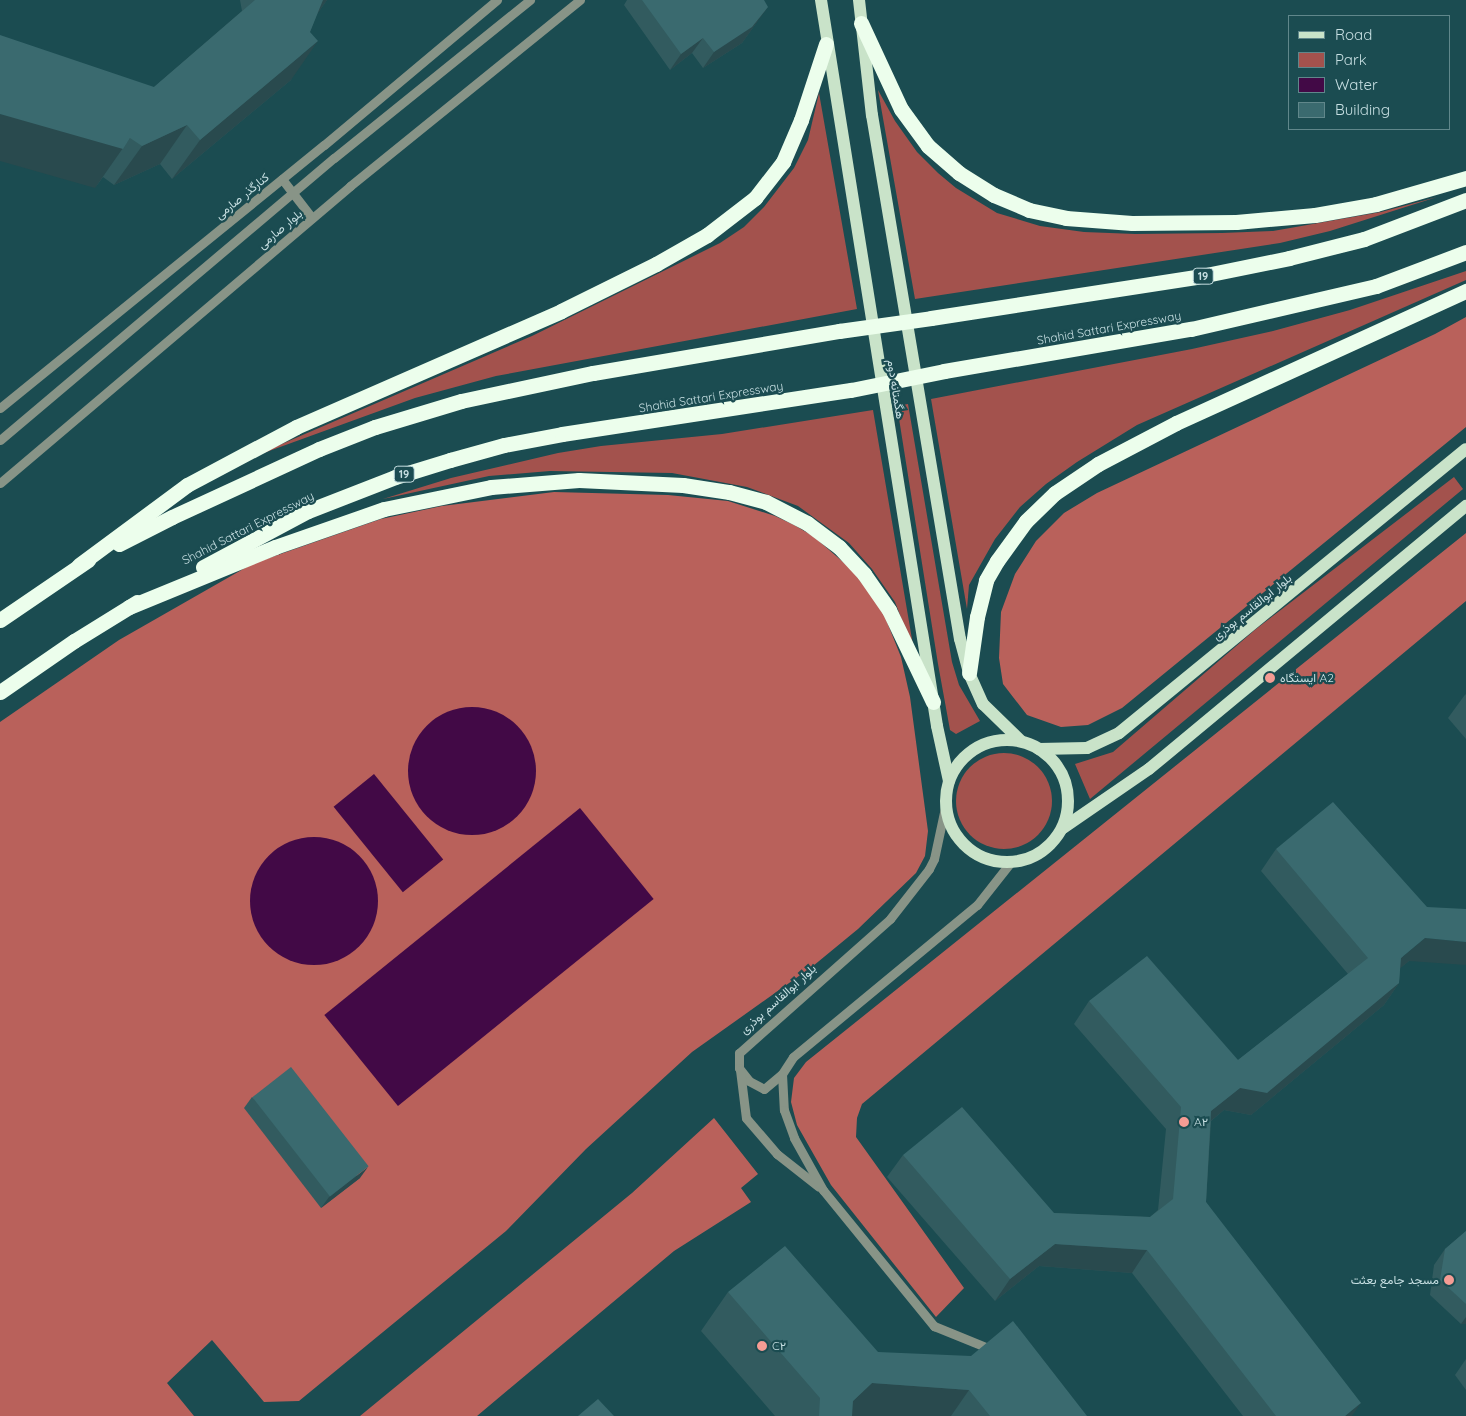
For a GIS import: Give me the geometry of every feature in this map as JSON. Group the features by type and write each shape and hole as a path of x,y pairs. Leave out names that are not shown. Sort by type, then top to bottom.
{"highway":[{"path":"861,23 901,109 928,146 959,173 994,195 1029,210 1066,218 1132,222 1236,222 1315,215 1376,204 1466,178"},
{"path":"79,565 187,485 296,427 561,311 656,264 707,235 755,198 783,162 801,120 826,44"},
{"name":"19","path":"0,620 79,565 172,517 319,450 375,427 461,401 593,373 839,330 931,318 1196,277 1289,258 1364,239 1466,200"},
{"name":"Shahid Sattari Expressway","path":"2,690 129,606 308,511 395,477 450,460 504,445 562,434 851,390 944,371 1191,329 1376,286 1466,252"},
{"path":"969,673 977,617 986,580 997,561 1026,521 1055,493 1098,464 1176,423 1466,291"},
{"path":"129,606 274,547 384,509 491,487 579,480 683,485 729,492 766,502 807,523 838,547 864,574 889,610 933,702"},
{"path":"0,608 24,604"}],"main road":[{"name":"هگمتانه دوم","path":"821,0 826,44 933,702 949,782"},
{"name":"هگمتانه دوم","path":"859,0 872,115 960,639 969,673 983,704 1022,741"},
{"name":"بلوار ابوالقاسم بوذری","path":"1040,749 1087,748 1119,733 1466,449"},
{"path":"1063,828 1149,768 1466,506"},
{"path":"1003,740 1022,741 1040,749 1054,761 1064,776 1068,794 1068,813 1063,828 1053,842 1041,852 1026,860 1010,863 991,860 973,852 959,839 950,822 946,803 949,782 957,766 963,759 986,743 1003,740"}],"street":[{"name":"کنارگذر صارمی","path":"0,408 282,179 497,0"},
{"name":"بلوار صارمی","path":"0,440 293,193 530,0"},
{"name":"بلوار صارمی","path":"0,483 312,218 580,0"},
{"path":"282,179 312,218"},
{"name":"بلوار ابوالقاسم بوذری","path":"739,1068 739,1053 890,919 917,886 934,859 946,803"},
{"path":"739,1068 749,1081 764,1089 782,1074 793,1056 977,905 1010,863"},
{"path":"739,1068 746,1118 777,1154 823,1190"},
{"path":"782,1074 784,1110 790,1128 823,1190 934,1326 1003,1354"}],"green space":[{"path":"878,90 895,121 917,152 938,173 956,188 997,213 1040,226 1084,232 1135,234 1273,231 1381,212 1437,197 1330,231 1280,243 915,299"},
{"path":"819,93 857,309 496,376 415,398 247,459 532,336 720,243 744,227 764,207 794,168 808,140"},
{"path":"1466,271 1466,280 1137,425 1077,462 1046,484 1020,507 995,539 969,585 967,609 931,399 1192,349 1273,331 1350,310"},
{"path":"908,404 952,662 959,685 980,721 956,734 950,730 938,664 897,406"},
{"path":"873,410 914,651 895,602 872,569 849,543 798,506 747,487 672,473 550,471 489,476 383,499 451,478 558,453 601,446 722,434"},
{"path":"1454,477 1463,489 1090,799 1075,764 1113,752 1256,629"},
{"path":"1004,753 1022,757 1038,767 1048,783 1052,801 1048,819 1038,835 1022,845 1004,849 986,845 970,835 960,819 956,801 960,783 970,767 986,757"}],"shaded area":[{"path":"1466,317 1466,427 1122,708 1088,725 1061,727 1027,715 1003,684 999,658 1001,612 1015,574 1036,541 1064,513 1097,493 1435,334"},
{"path":"554,492 668,495 728,501 775,516 794,525 813,536 850,568 870,593 885,617 901,657 910,697 928,831 925,856 916,873 858,929 813,966 692,1052 586,1149 506,1231 299,1401 264,1402 212,1340 167,1383 194,1416 0,1416 0,722 119,640 252,564 381,519 442,506"},
{"path":"1466,533 1466,601 862,1104 857,1118 856,1137 964,1288 936,1317 831,1185 797,1125 791,1102 794,1078 806,1062"},
{"path":"714,1118 758,1174 741,1188 751,1202 674,1251 477,1416 360,1416 632,1193"}],"water":[{"path":"472,707 496,712 517,726 531,747 536,771 531,795 517,816 496,830 472,835 448,830 427,816 413,795 408,771 413,747 427,726 448,712"},
{"path":"374,774 443,859 403,892 334,807"},
{"path":"580,808 654,899 398,1106 324,1015"},
{"path":"314,837 338,842 359,856 373,877 378,901 373,925 359,946 338,960 314,965 290,960 269,946 255,925 250,901 255,877 269,856 290,842"}],"building":[{"path":"255,0 323,0 310,32 318,41 200,140 187,125 142,146 130,138 123,149 0,114 0,35 154,87"},
{"path":"642,0 764,0 768,7 752,27 714,52 703,38 681,54"},
{"name":"A۲","path":"1333,802 1427,907 1466,909 1466,942 1425,938 1401,958 1399,983 1267,1093 1240,1088 1211,1111 1206,1202 1361,1403 1345,1416 1276,1416 1147,1250 1055,1244 1010,1279 903,1155 962,1107 1054,1213 1150,1217 1173,1199 1181,1107 1089,1001 1147,956 1238,1060 1368,958 1276,849"},
{"path":"291,1067 369,1166 330,1196 252,1097"},
{"path":"1466,1231 1466,1304 1440,1280 1445,1249"},
{"path":"785,1246 878,1352 971,1356 1013,1321 1087,1416 990,1416 969,1390 872,1383 853,1401 852,1416 819,1416 820,1398 728,1292"},
{"path":"598,1399 614,1416 578,1416"}],"place":[{"name":"ایستگاه A2","path":"1270,678"},
{"name":"A۲","path":"1184,1122"},
{"name":"مسجد جامع بعثت","path":"1449,1280"},
{"name":"C۲","path":"762,1346"}]}
